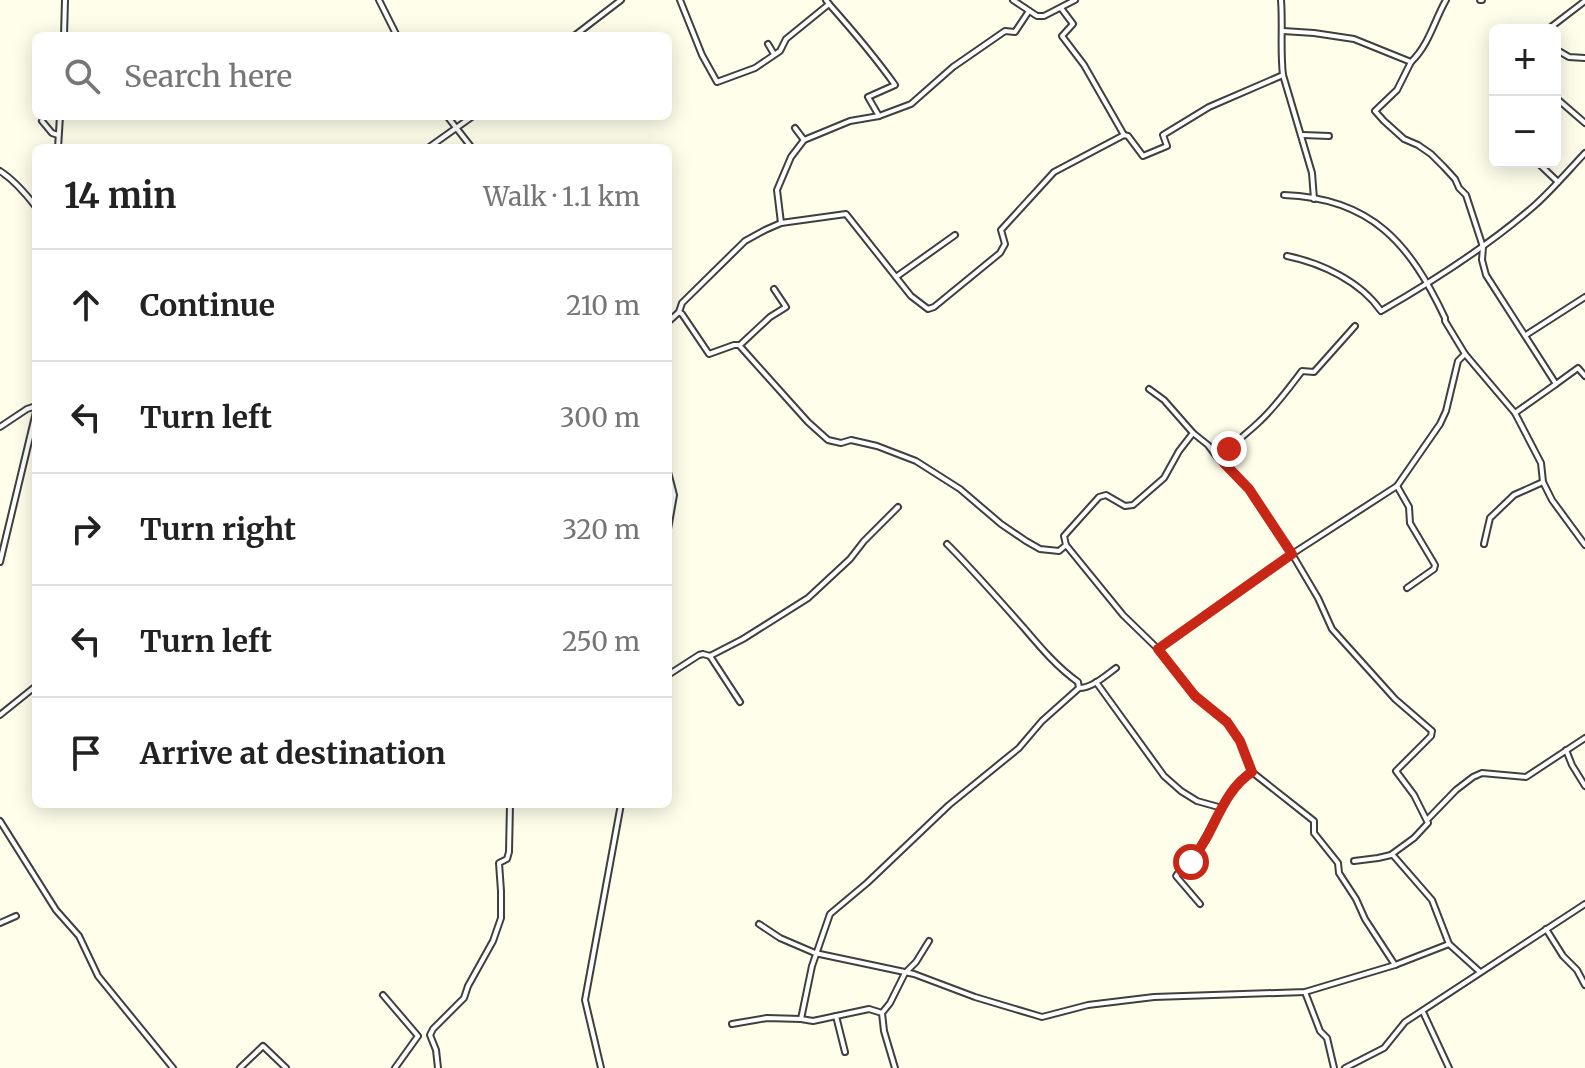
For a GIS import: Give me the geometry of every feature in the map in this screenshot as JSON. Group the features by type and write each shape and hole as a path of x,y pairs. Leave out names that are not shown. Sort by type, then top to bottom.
{"street":[{"path":"64,32 65,0"},
{"path":"379,0 395,32"},
{"path":"579,32 621,0"},
{"path":"680,0 702,55 717,82 755,68 780,51 786,39 828,2 895,85 868,97 879,116"},
{"path":"1013,0 1037,16 1044,16 1075,0"},
{"path":"1281,0 1283,75 1303,135 1312,173 1314,199"},
{"path":"1446,0 1428,41 1411,62 1397,90 1375,111 1404,139 1431,154 1466,195 1483,247 1486,275 1556,384"},
{"path":"1555,24 1585,1"},
{"path":"1061,8 1073,24 1062,36 1084,65 1124,135 1143,156 1167,146 1163,135 1209,107 1283,75"},
{"path":"781,223 777,190 791,157 804,140 850,121 879,116 911,104 953,67 1005,31 1015,32 1029,11"},
{"path":"1283,31 1354,39 1411,62"},
{"path":"768,44 774,54"},
{"path":"1561,52 1569,57 1585,58"},
{"path":"1561,102 1585,123"},
{"path":"58,144 60,120"},
{"path":"450,120 469,144"},
{"path":"434,144 468,120"},
{"path":"42,121 52,133 59,135"},
{"path":"795,128 804,140"},
{"path":"672,318 682,303 745,241 781,223 846,214 911,296 928,309 934,307 1000,253 1005,244 1001,230 1054,172 1124,135"},
{"path":"1303,135 1329,136"},
{"path":"1287,256 1300,258 1344,277 1372,297 1381,311 1429,284 1483,247 1535,205 1585,153"},
{"path":"1543,168 1558,182"},
{"path":"0,171 32,202"},
{"path":"27,195 32,194"},
{"path":"1284,195 1300,195 1353,209 1375,221 1400,245 1429,284 1445,321 1465,354 1515,413 1541,463 1543,482 1552,500 1585,545"},
{"path":"896,277 955,235"},
{"path":"679,312 709,354 739,345 786,307 774,289"},
{"path":"1526,335 1585,297"},
{"path":"1224,463 1229,449 1261,420 1302,371 1314,372 1355,326"},
{"path":"739,345 828,440 841,443 851,440 877,446 916,461 948,480 1001,524 1040,549 1059,551 1066,545"},
{"path":"1158,649 1292,554 1397,486 1440,424 1458,361 1465,354"},
{"path":"1515,413 1578,368 1585,376"},
{"path":"1149,389 1164,400 1249,489 1292,554 1332,629 1395,699 1432,731 1431,736 1396,771 1427,820"},
{"path":"0,427 32,407"},
{"path":"0,562 32,429"},
{"path":"1193,433 1164,478 1133,505 1125,506 1106,495 1099,497 1064,536 1066,545 1195,696 1227,722 1240,741 1252,772 1314,821 1314,833 1338,863 1339,873 1395,965"},
{"path":"1484,544 1490,518 1514,495 1543,482"},
{"path":"1397,486 1409,507 1410,523 1435,565 1434,569 1407,588"},
{"path":"710,656 808,598 850,559 898,507"},
{"path":"947,544 1044,651 1078,682 1079,688"},
{"path":"672,672 699,655 710,656 740,702"},
{"path":"801,1019 815,953 830,914 949,805 1019,748 1042,721 1079,688 1096,682 1116,668"},
{"path":"1096,682 1164,776 1197,801 1222,808"},
{"path":"0,715 32,689"},
{"path":"1354,861 1392,854 1421,831 1427,820 1473,777 1482,773 1526,777 1585,738"},
{"path":"1566,750 1585,786"},
{"path":"1200,904 1176,876 1191,862 1222,808 1244,777 1252,772"},
{"path":"438,1068 430,1035 464,998 501,918 499,863 507,859 509,852 510,808"},
{"path":"601,1068 585,1000 620,808"},
{"path":"0,821 56,910 79,936 98,976 173,1068"},
{"path":"1392,854 1432,900 1449,944 1480,973"},
{"path":"1345,1068 1384,1048 1405,1022 1585,904"},
{"path":"0,923 16,916"},
{"path":"759,924 780,938 815,953 941,983 1042,1017 1088,1005 1154,997 1305,992 1395,965 1449,944"},
{"path":"1546,929 1585,985"},
{"path":"895,1068 882,1013 905,973 929,941"},
{"path":"1305,992 1320,1031 1327,1038 1334,1068"},
{"path":"383,995 418,1036 395,1068"},
{"path":"732,1024 767,1018 813,1021 869,1009 882,1013"},
{"path":"1423,1012 1449,1068"},
{"path":"836,1016 845,1052"},
{"path":"240,1068 263,1046 286,1068"}],"route":[{"path":"1191,862 1228,797 1252,772 1240,741 1227,722 1195,696 1158,649 1292,554 1249,489 1224,463 1229,449"}]}
